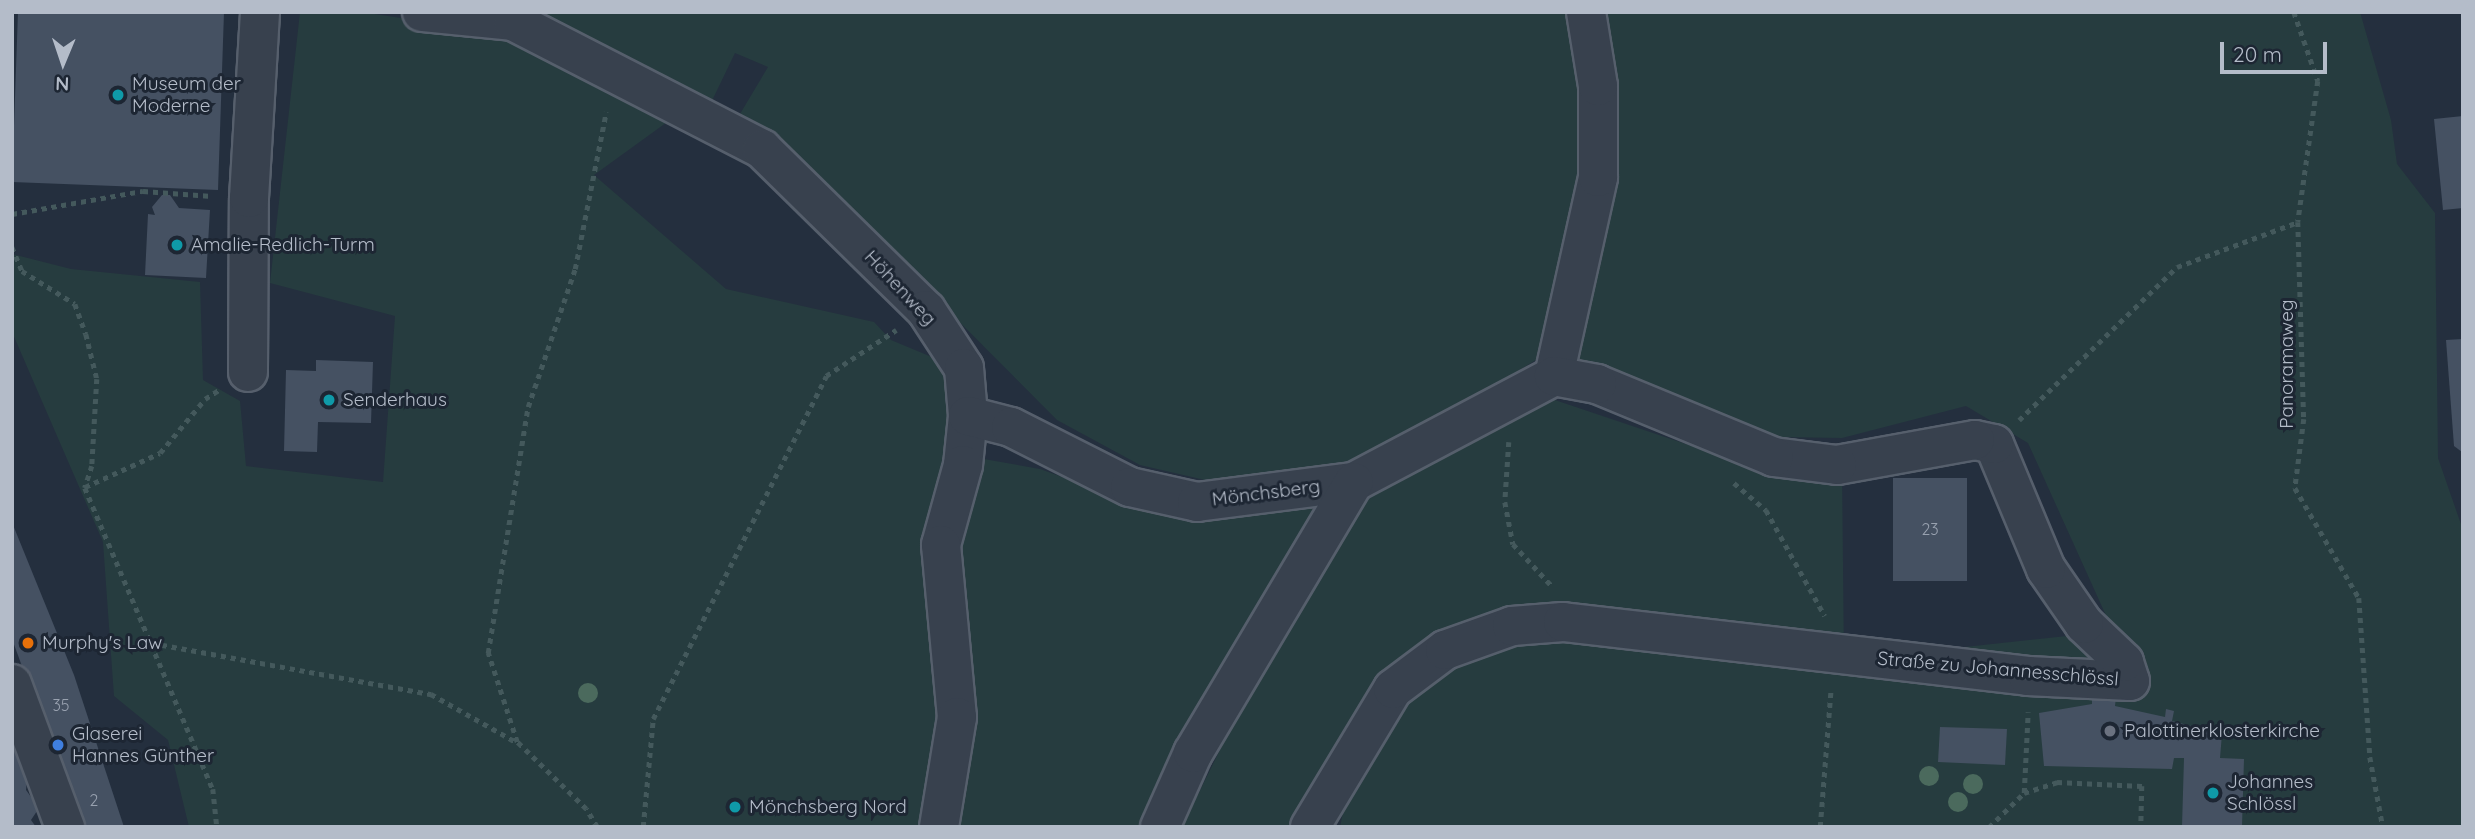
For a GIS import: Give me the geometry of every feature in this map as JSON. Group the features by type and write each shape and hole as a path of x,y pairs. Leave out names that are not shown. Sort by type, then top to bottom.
{"street":[{"path":"248,372 249,198 260,12"},
{"name":"Höhenweg","path":"422,12 513,21 762,149 926,310 964,368 968,416 963,465 941,545 957,717 939,827"},
{"path":"1587,12 1598,86 1598,177 1554,376 1597,384 1774,457 1837,465 1975,440 1994,444"},
{"name":"Mönchsberg","path":"968,416 1011,427 1130,487 1198,502 1354,482 1554,376"},
{"name":"Straße zu Johannesschlössl","path":"1310,827 1393,689 1445,650 1512,626 1554,622 2028,676 2130,681 2124,662 2084,624 2046,569 1994,444"},
{"path":"1160,827 1193,753 1354,482"},
{"path":"12,684 65,827"}],"path":[{"name":"Panoramaweg","path":"2294,12 2318,81 2298,222 2304,419 2294,488 2359,598 2370,757 2382,827"},
{"path":"517,742 488,653 503,545 528,407 575,269 614,73"},
{"path":"12,214 143,191 216,196"},
{"path":"1994,444 2177,267 2298,222"},
{"path":"12,247 22,271 75,304 86,334 97,379 92,467 85,488 213,789 217,827"},
{"path":"643,827 653,719 826,376 926,310"},
{"path":"85,488 160,453 205,399 248,372"},
{"path":"1511,399 1505,502 1513,544 1553,587 1554,622"},
{"path":"1726,437 1729,479 1766,509 1836,634 1820,827"},
{"path":"152,643 431,694 517,742 586,810 597,827"},
{"path":"2024,793 2028,676"},
{"path":"1989,827 2024,793 2057,782 2142,786 2141,827"}],"green space":[{"path":"300,12 361,12 508,34 670,120 594,175 726,289 874,322 891,340 939,360 955,405 944,452 1040,469 1174,517 1323,508 1149,827 189,827 168,740 114,696 103,542 12,332 12,254 71,269 200,282 203,380 240,401 246,466 383,482 395,316 270,283"},
{"path":"515,12 2360,12 2391,120 2397,164 2435,213 2438,458 2463,530 2463,827 1340,827 1343,812 1324,776 1293,827 1182,827 1249,691 1364,491 1537,394 1772,473 1842,468 1844,660 2113,631 2028,443 1966,406 1842,438 1775,437 1585,363 1547,353 1347,476 1218,483 1140,465 1057,420 788,150 737,119 768,67 735,53 708,109"}],"building":[{"name":"Museum der Moderne","path":"18,12 224,12 218,190 12,182"},
{"path":"2463,116 2463,208 2443,210 2434,119"},
{"name":"Amalie-Redlich-Turm","path":"162,195 170,195 179,208 210,210 206,278 145,275 148,214 155,215 152,207"},
{"path":"2463,339 2462,452 2454,446 2446,340"},
{"name":"Senderhaus","path":"316,360 373,362 371,423 318,422 317,452 284,451 286,370 316,371"},
{"path":"1893,478 1967,478 1967,581 1893,581"},
{"path":"13,525 74,675 124,827 81,827 12,639"},
{"path":"2092,696 2116,697 2115,706 2165,717 2166,709 2174,711 2172,721 2222,734 2220,758 2244,759 2242,827 2182,827 2184,758 2174,758 2172,769 2044,766 2039,713 2092,704"},
{"path":"1940,727 2007,729 2005,765 1938,762"},
{"path":"12,739 27,778 26,790 39,808 31,820 36,827 12,827"}],"place":[{"name":"Museum der Moderne","path":"118,95"},
{"name":"Amalie-Redlich-Turm","path":"177,245"},
{"name":"Senderhaus","path":"329,400"},
{"name":"Murphy's Law","path":"28,643"},
{"name":"Palottinerklosterkirche","path":"2110,731"},
{"name":"Glaserei Hannes Günther","path":"58,745"},
{"name":"Johannes Schlössl","path":"2213,793"},
{"name":"Mönchsberg Nord","path":"735,807"}]}
